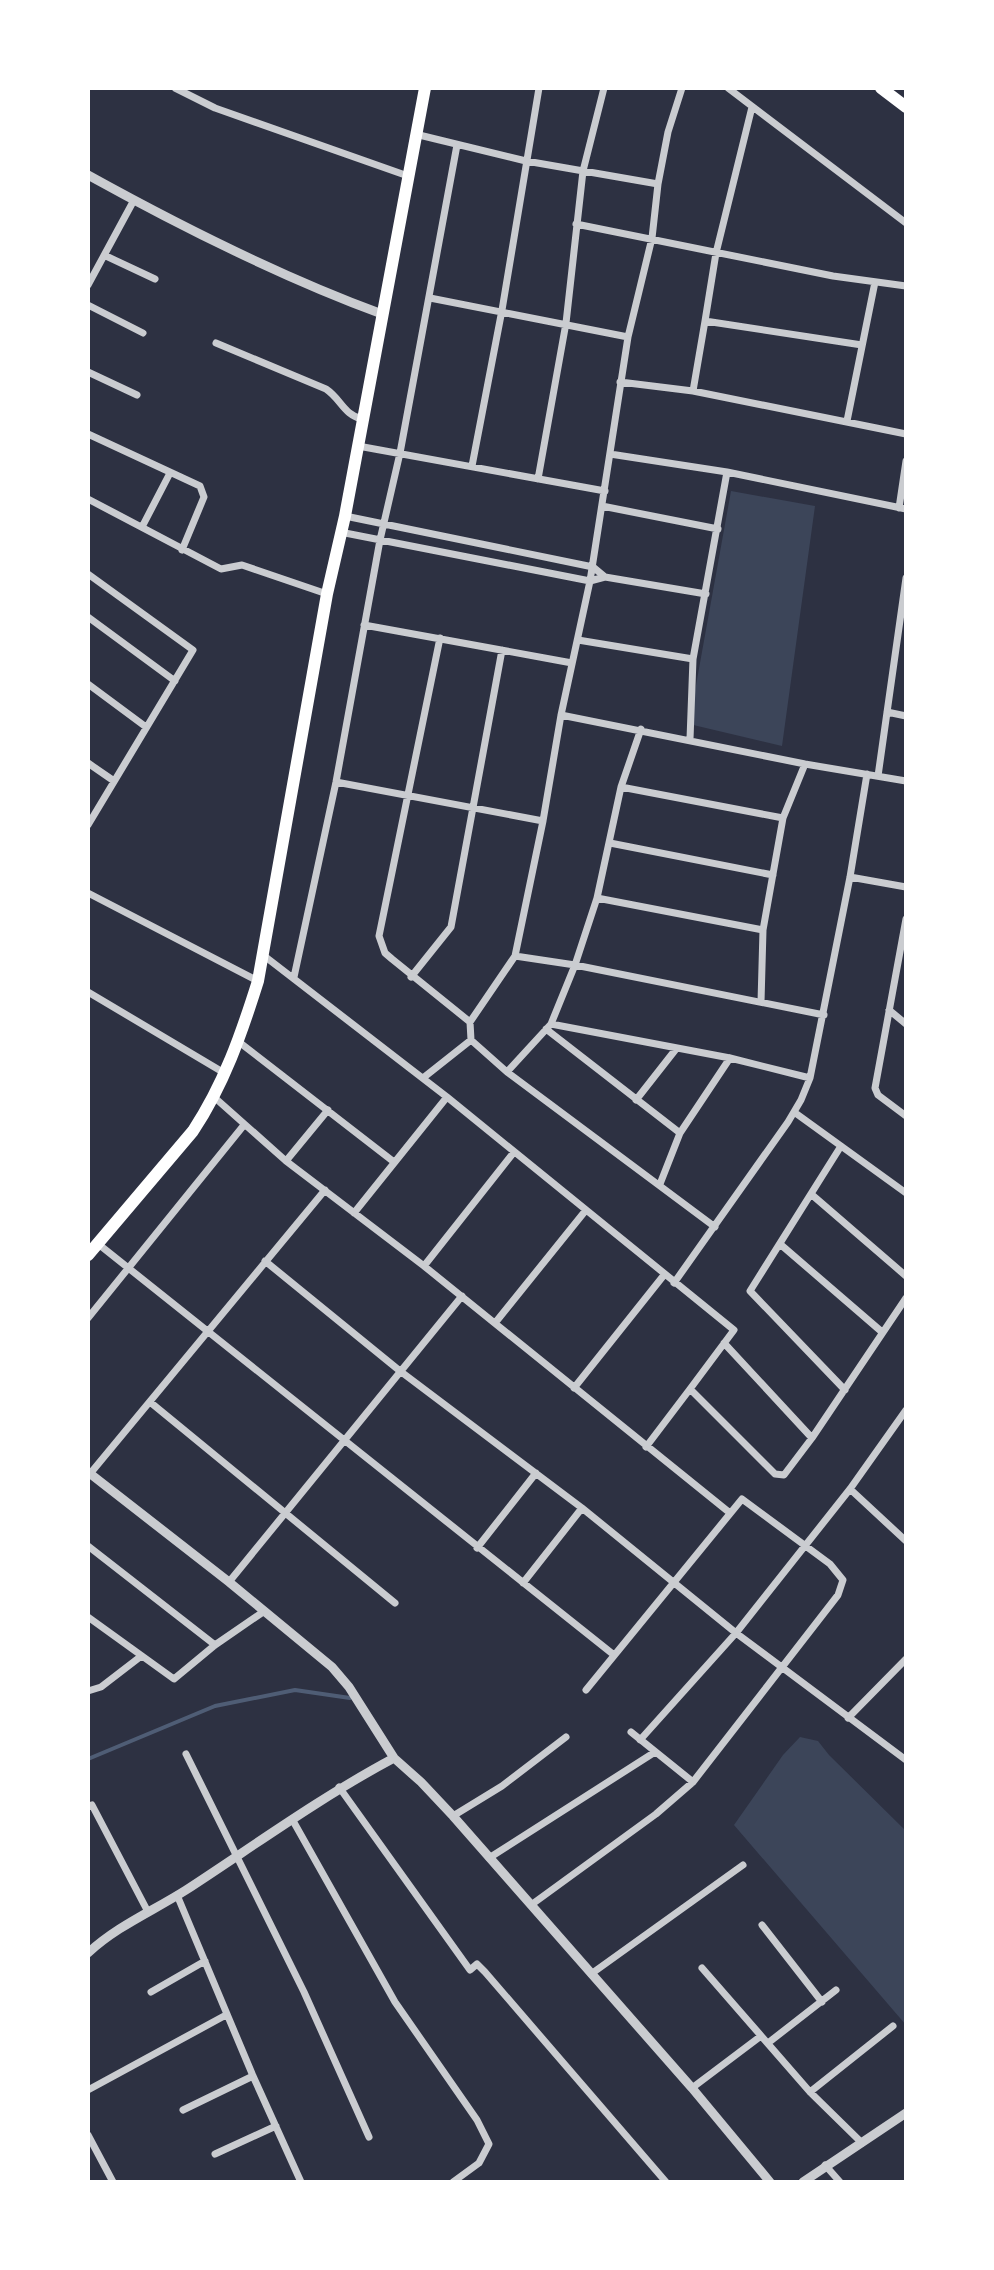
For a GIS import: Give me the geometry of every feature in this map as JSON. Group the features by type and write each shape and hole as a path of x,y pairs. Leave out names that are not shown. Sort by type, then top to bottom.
{"main road":[{"path":"88,1255 193,1131 226,1074 258,981 327,594 345,516 425,88"},
{"path":"881,88 906,107"}],"street":[{"path":"175,88 215,108 408,176"},
{"path":"472,466 539,88"},
{"path":"538,479 566,323 583,171 604,88"},
{"path":"682,88 672,114 658,184 652,238 628,337 593,567 515,956 470,1022 471,1040 507,1072 715,1227"},
{"path":"728,88 906,223"},
{"path":"693,391 716,253 752,107"},
{"path":"415,134 526,161 658,184"},
{"path":"294,977 336,782 457,145"},
{"path":"88,175 336,297 382,314"},
{"path":"88,285 134,200"},
{"path":"576,224 716,253 906,286"},
{"path":"106,256 155,279"},
{"path":"847,421 875,282"},
{"path":"430,298 628,337"},
{"path":"88,305 143,333"},
{"path":"705,321 862,345"},
{"path":"216,343 326,389 335,395 347,414 362,419"},
{"path":"88,372 137,395"},
{"path":"620,382 693,391 906,434"},
{"path":"88,434 200,486 204,497 182,550"},
{"path":"358,446 605,491"},
{"path":"610,454 727,472 903,509 906,461"},
{"path":"690,739 693,659 727,472"},
{"path":"142,527 170,473"},
{"path":"88,499 221,569 242,565 327,594"},
{"path":"602,506 718,529"},
{"path":"345,516 593,567 605,577"},
{"path":"340,532 590,581 605,577 706,594"},
{"path":"88,574 193,650 88,825"},
{"path":"878,776 906,578"},
{"path":"88,617 175,681"},
{"path":"364,625 572,663"},
{"path":"440,638 379,936 385,953 470,1022"},
{"path":"578,640 693,659"},
{"path":"411,977 451,927 502,650"},
{"path":"88,684 146,727"},
{"path":"887,712 906,716"},
{"path":"561,715 906,781"},
{"path":"507,1072 548,1026 575,965 597,898 621,787 641,729"},
{"path":"88,763 114,781"},
{"path":"761,1002 763,930 783,818 805,764"},
{"path":"674,1283 794,1112 810,1078 867,774"},
{"path":"336,782 543,821"},
{"path":"621,787 783,818"},
{"path":"610,843 773,875"},
{"path":"850,877 906,887"},
{"path":"88,893 258,981"},
{"path":"597,898 763,930"},
{"path":"906,919 903,952 875,1090 906,1116"},
{"path":"263,955 447,1097 734,1330 646,1447"},
{"path":"515,956 575,965 824,1015"},
{"path":"88,992 226,1074"},
{"path":"889,1010 906,1024"},
{"path":"548,1026 730,1058 810,1078"},
{"path":"548,1026 680,1133"},
{"path":"423,1078 471,1040"},
{"path":"239,1042 394,1162"},
{"path":"636,1100 676,1049"},
{"path":"660,1184 680,1133 730,1058"},
{"path":"214,1097 286,1161 462,1296 730,1513"},
{"path":"354,1213 447,1097"},
{"path":"286,1161 328,1110"},
{"path":"794,1112 906,1193"},
{"path":"88,1318 244,1125"},
{"path":"841,1146 750,1291 845,1390"},
{"path":"424,1266 514,1152"},
{"path":"325,1190 89,1474 229,1582 332,1667 349,1687 394,1758 453,1816 692,2088 770,2182"},
{"path":"811,1194 906,1276"},
{"path":"495,1323 586,1210"},
{"path":"97,1243 614,1655"},
{"path":"780,1244 882,1332"},
{"path":"265,1261 400,1371 582,1508 736,1633 906,1760"},
{"path":"574,1388 664,1275"},
{"path":"229,1582 462,1296"},
{"path":"690,1389 779,1476 788,1473 906,1298"},
{"path":"724,1343 812,1438"},
{"path":"150,1402 395,1603"},
{"path":"640,1740 736,1633 850,1489 906,1410"},
{"path":"477,1548 536,1473"},
{"path":"850,1489 906,1541"},
{"path":"531,1905 656,1814 693,1782 842,1587 843,1580 838,1572 742,1499 586,1690"},
{"path":"523,1583 582,1508"},
{"path":"88,1546 215,1645"},
{"path":"88,1617 174,1679 215,1645 263,1612"},
{"path":"88,1691 101,1687 140,1657"},
{"path":"848,1718 906,1659"},
{"path":"631,1732 693,1782"},
{"path":"453,1816 502,1786 566,1737"},
{"path":"489,1858 655,1752"},
{"path":"186,1754 304,1992 369,2137"},
{"path":"88,1953 147,1910 177,1895 339,1787 394,1758"},
{"path":"339,1787 470,1970 477,1964 485,1972 666,2182"},
{"path":"88,1796 90,1806 147,1910"},
{"path":"292,1819 395,2002 477,2120 489,2144 479,2163 453,2182"},
{"path":"591,1974 743,1865"},
{"path":"177,1895 226,2015 301,2182"},
{"path":"762,1925 822,2002"},
{"path":"151,1992 205,1961"},
{"path":"702,1968 810,2092 862,2143"},
{"path":"768,2043 836,1990"},
{"path":"88,2090 226,2015"},
{"path":"810,2092 893,2026"},
{"path":"692,2088 761,2036"},
{"path":"183,2110 253,2076"},
{"path":"808,2181 825,2165 906,2113"},
{"path":"215,2154 276,2126"},
{"path":"88,2135 113,2182"},
{"path":"825,2165 840,2182"}],"shaded area":[{"path":"731,491 815,506 782,746 689,724"},
{"path":"800,1737 818,1741 906,1831 906,2025 734,1825 783,1755"}],"waterway":[{"path":"88,1759 215,1706 295,1690 350,1698"}]}
